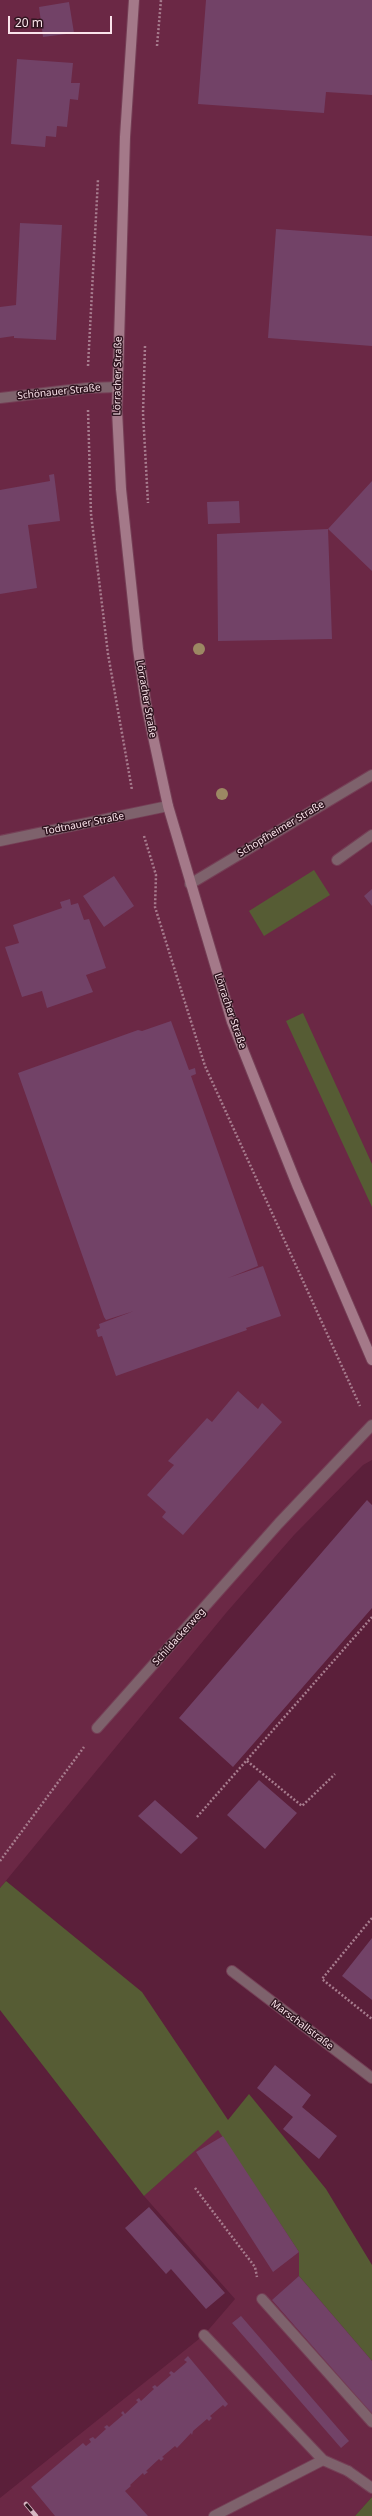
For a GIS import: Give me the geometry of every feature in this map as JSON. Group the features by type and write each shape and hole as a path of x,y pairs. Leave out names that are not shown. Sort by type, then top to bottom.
{"street":[{"name":"Lörracher Straße","path":"134,0 125,137 118,387 121,489 138,649 146,704 168,806 232,1022 297,1185 372,1360"},
{"name":"Schönauer Straße","path":"0,398 87,388 118,387"},
{"name":"Schopfheimer Straße","path":"190,884 372,775"},
{"name":"Todtnauer Straße","path":"0,841 168,806"},
{"path":"337,860 372,835"},
{"name":"Schildackerweg","path":"97,1728 279,1523 372,1425"},
{"name":"Marschallstraße","path":"232,1971 372,2078"},
{"path":"262,2299 372,2422"},
{"path":"204,2335 323,2460 348,2471 372,2488"},
{"path":"214,2516 323,2460"}],"path":[{"path":"156,54 161,0"},
{"path":"145,342 143,413 149,511"},
{"path":"197,1817 214,1795 247,1761 372,1617"},
{"path":"0,1861 97,1728"},
{"path":"247,1761 302,1806 335,1774"},
{"path":"372,1918 322,1980 372,2018"},
{"path":"195,2188 255,2267 262,2299"}],"shaded area":[{"path":"0,0 372,0 372,1460 363,1465 294,1535 226,1613 0,1888"},
{"path":"218,2129 299,2252 299,2276 372,2361 372,2497 355,2516 0,2516 0,2498 204,2335 235,2299 144,2196"}],"green space":[{"path":"314,870 330,895 264,936 249,911"},
{"path":"303,1013 372,1164 372,1207 286,1021"},
{"path":"6,1881 142,1992 228,2120 249,2094 326,2189 372,2265 372,2361 299,2276 299,2252 218,2130 144,2196 0,2010 0,1888"},
{"path":"372,2497 372,2516 355,2516"}],"building":[{"path":"206,0 372,0 372,95 326,92 324,113 198,104"},
{"path":"69,2 74,33 43,37 39,7"},
{"path":"17,59 73,63 71,83 80,83 78,100 70,99 67,127 57,126 56,137 46,136 45,147 11,144"},
{"path":"20,223 62,225 56,340 14,338 14,336 0,338 0,307 16,305"},
{"path":"276,229 372,236 372,346 268,338"},
{"path":"54,474 60,521 28,525 37,588 0,594 0,490 50,481 49,475"},
{"path":"372,481 372,571 328,529"},
{"path":"239,501 240,523 208,524 207,502"},
{"path":"328,529 332,639 218,641 217,534"},
{"path":"114,876 134,906 104,927 83,896"},
{"path":"372,889 372,906 364,896"},
{"path":"70,899 71,905 78,903 84,920 89,919 106,968 86,975 93,992 47,1008 42,991 22,997 5,947 19,943 13,925 62,908 60,902"},
{"path":"171,1021 189,1070 195,1068 196,1074 191,1076 258,1266 228,1278 263,1266 281,1316 246,1328 247,1330 116,1376 102,1336 98,1337 96,1330 100,1328 99,1324 134,1311 106,1320 104,1317 18,1073 138,1030 142,1031"},
{"path":"238,1391 258,1409 262,1403 282,1422 183,1535 162,1517 166,1512 147,1495 174,1465 168,1461 207,1418 212,1422"},
{"path":"367,1500 372,1505 372,1608 233,1767 179,1718"},
{"path":"259,1780 297,1813 265,1849 227,1815"},
{"path":"155,1800 198,1838 181,1854 138,1816"},
{"path":"372,1938 372,2000 342,1976"},
{"path":"275,2065 311,2095 302,2107 337,2136 319,2159 283,2129 293,2117 257,2088"},
{"path":"223,2136 299,2252 273,2272 196,2152"},
{"path":"149,2207 225,2293 206,2309 171,2269 166,2274 125,2228"},
{"path":"299,2276 372,2361 372,2414 272,2300"},
{"path":"241,2316 349,2441 341,2448 232,2323"},
{"path":"188,2356 228,2404 225,2407 223,2405 210,2416 212,2418 209,2421 207,2419 177,2448 175,2446 162,2457 164,2458 161,2461 159,2459 146,2471 148,2472 144,2475 143,2473 125,2491 148,2516 55,2516 31,2487 83,2443 86,2446 91,2442 89,2439 93,2437 95,2439 106,2429 104,2427 107,2425 109,2427 123,2415 121,2413 123,2411 125,2414 138,2402 136,2400 139,2398 141,2401 154,2389 152,2387 155,2385 157,2387 171,2375 169,2373 171,2371 174,2373 187,2362 184,2360"}],"railway":[{"path":"26,2504 36,2516"}]}
